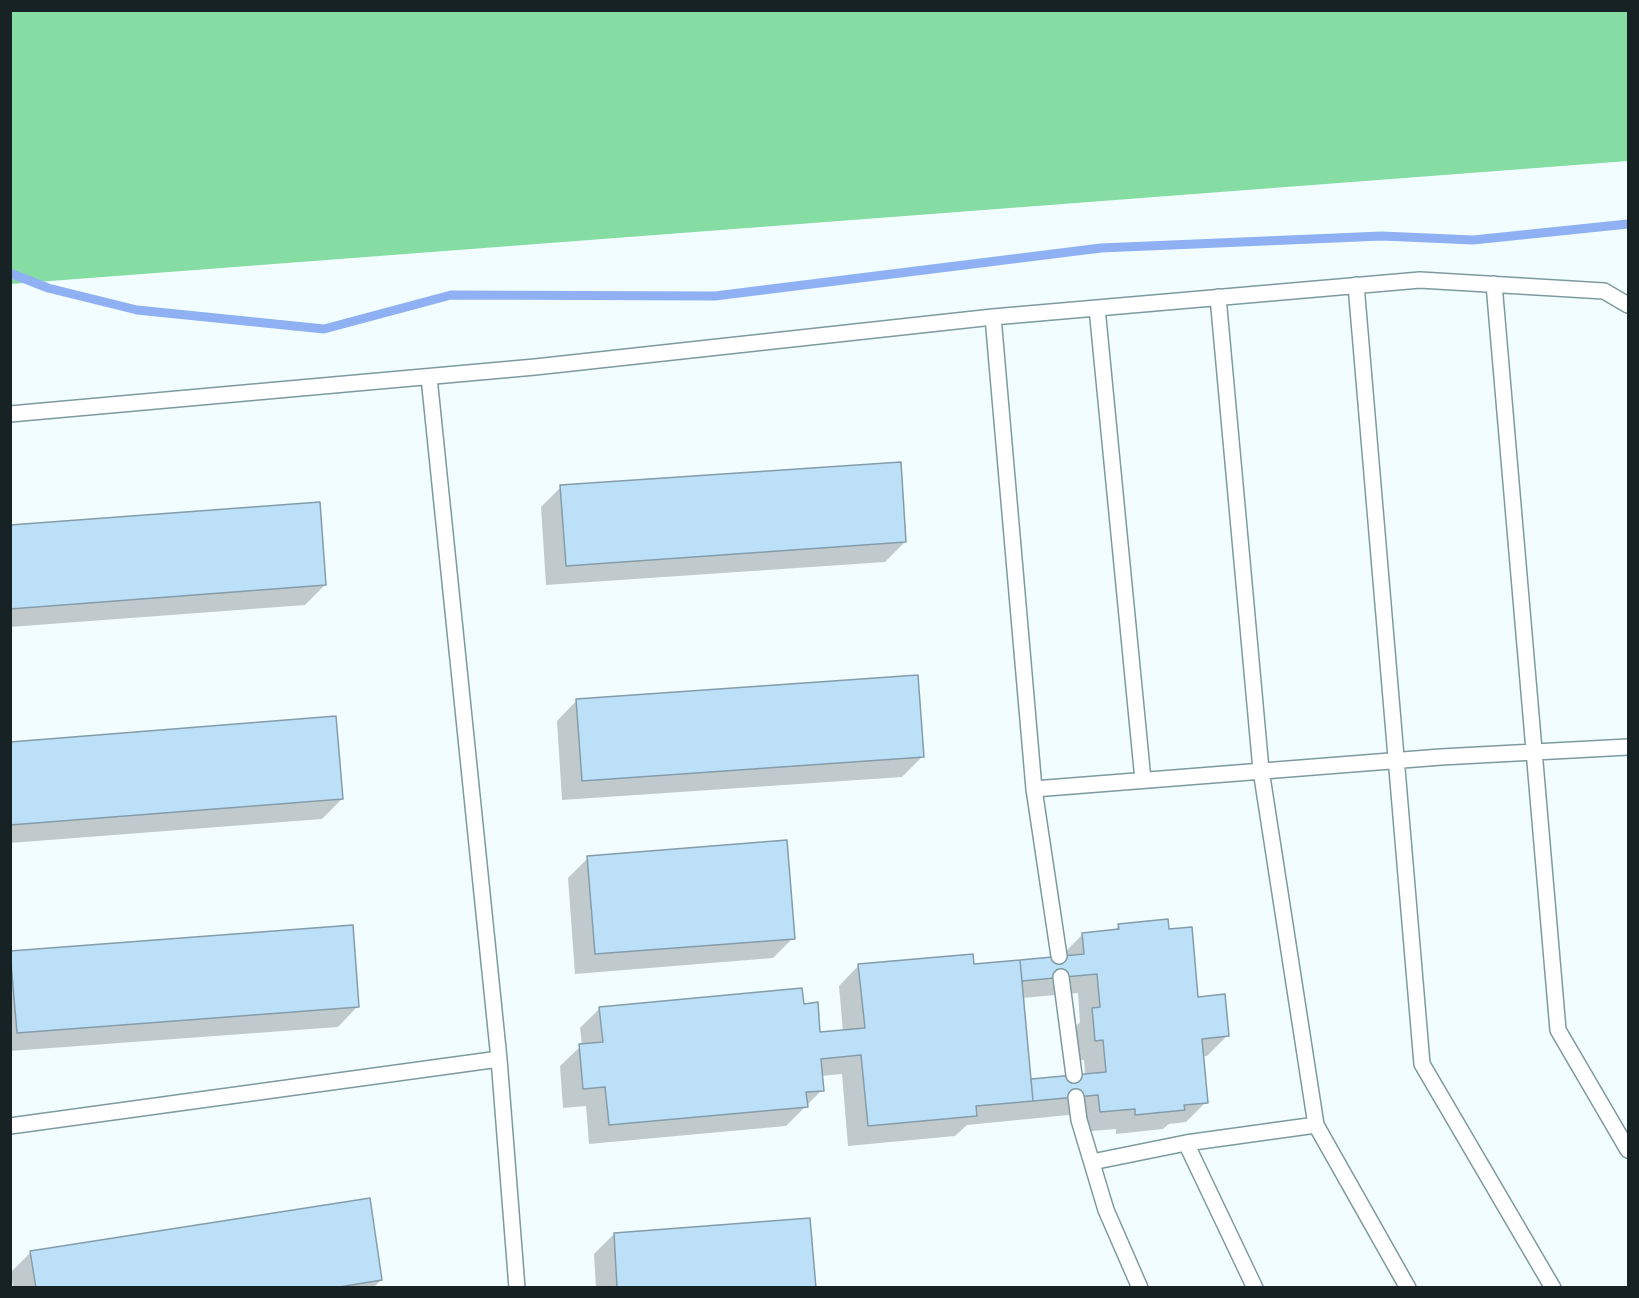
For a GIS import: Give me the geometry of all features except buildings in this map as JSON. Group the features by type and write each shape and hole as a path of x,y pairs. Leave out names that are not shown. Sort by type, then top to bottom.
{"lane":[{"path":"10,414 546,366 993,317 1420,279 1604,291 1629,305"},
{"path":"1494,284 1558,1030 1629,1150"},
{"path":"1356,285 1422,1064 1553,1287"},
{"path":"1218,297 1261,770 1316,1125 1408,1287"},
{"path":"1097,308 1143,780"},
{"path":"993,317 1034,789 1059,956"},
{"path":"429,376 499,1059 517,1287"},
{"path":"1034,789 1396,760 1629,747"},
{"path":"1061,977 1074,1074"},
{"path":"10,1126 499,1059"},
{"path":"1076,1097 1079,1120 1106,1210 1140,1287"},
{"path":"1092,1162 1186,1143 1316,1125"},
{"path":"1186,1143 1255,1287"}],"green space":[{"path":"11,10 1628,11 1628,161 11,284"}],"waterway":[{"path":"10,273 48,288 137,310 324,329 451,295 715,296 1101,248 1382,236 1473,240 1628,224"}]}
